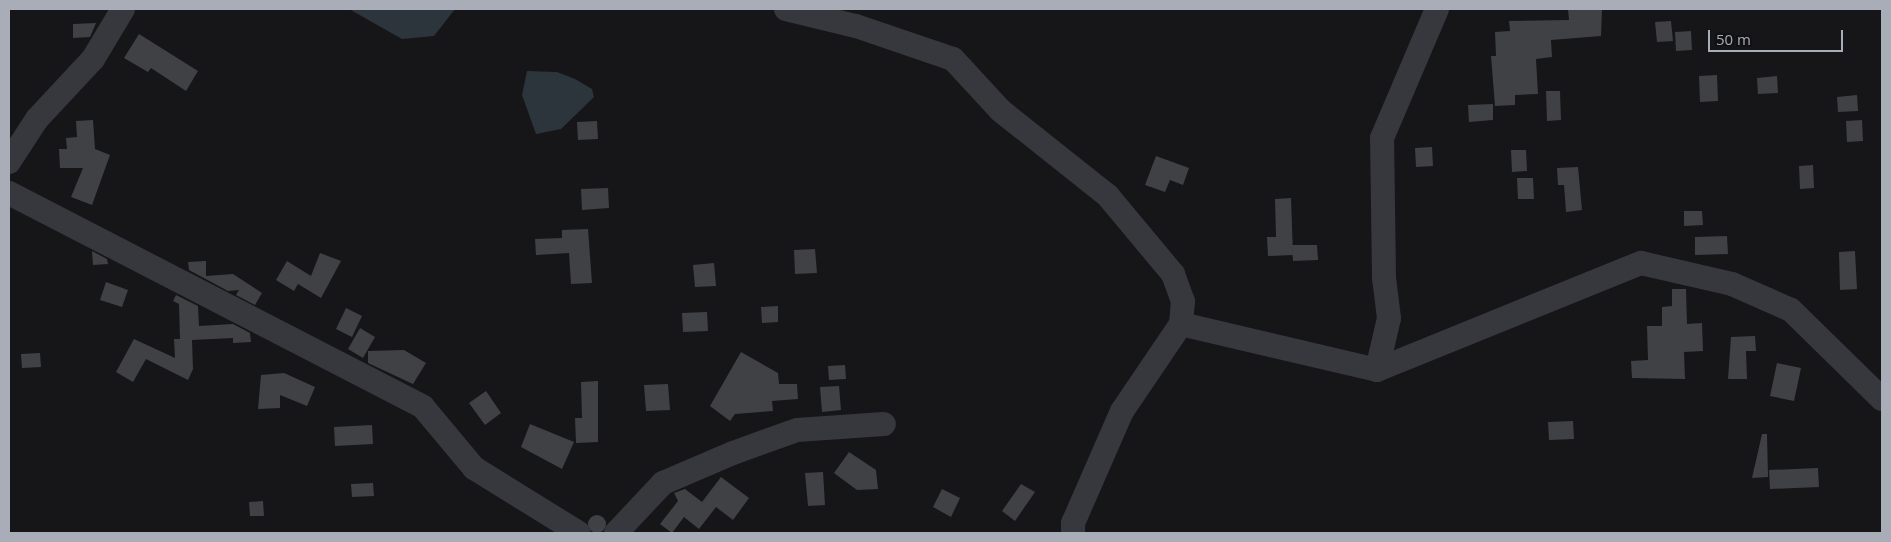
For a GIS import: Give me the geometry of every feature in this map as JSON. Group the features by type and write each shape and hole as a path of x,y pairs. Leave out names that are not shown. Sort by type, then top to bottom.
{"street":[{"path":"9,162 37,119 93,59 123,9"},
{"path":"786,9 856,26 953,59 1000,110 1108,196 1173,274 1183,301 1181,324 1122,411 1073,523 1073,533"},
{"path":"1377,370 1389,318 1384,278 1382,138 1437,9"},
{"path":"9,192 423,407 474,468 579,533"},
{"path":"1181,324 1377,370 1641,263 1732,284 1792,310 1882,399"},
{"path":"616,533 662,483 733,453 797,430 884,424"}],"shaded area":[{"path":"349,9 455,9 434,36 402,39"},
{"path":"527,71 557,72 575,79 592,89 594,97 561,129 536,134 522,95"}],"building":[{"path":"1568,9 1602,9 1601,36 1551,40 1552,57 1536,59 1538,94 1515,95 1515,105 1495,106 1491,56 1496,56 1495,32 1510,31 1509,21 1569,20"},
{"path":"1671,21 1673,41 1657,42 1655,22"},
{"path":"96,23 90,37 73,38 73,24"},
{"path":"1691,31 1692,50 1676,51 1675,32"},
{"path":"139,34 198,71 186,91 151,68 148,72 124,58"},
{"path":"1717,75 1718,101 1700,102 1699,76"},
{"path":"1777,76 1778,93 1758,94 1757,78"},
{"path":"1546,91 1560,91 1561,120 1547,121"},
{"path":"1857,95 1858,111 1838,112 1837,97"},
{"path":"1493,104 1493,120 1469,122 1468,105"},
{"path":"93,120 95,149 110,155 92,205 71,197 83,168 60,168 59,149 67,149 66,138 77,137 76,121"},
{"path":"1862,120 1863,141 1847,142 1846,121"},
{"path":"597,121 598,139 578,140 577,122"},
{"path":"1432,147 1433,166 1416,167 1415,148"},
{"path":"1511,150 1526,150 1527,171 1512,172"},
{"path":"1156,156 1189,168 1183,185 1170,180 1165,192 1145,185"},
{"path":"1813,165 1814,188 1800,189 1799,166"},
{"path":"1578,167 1582,210 1566,212 1564,185 1558,185 1557,168"},
{"path":"1517,178 1533,178 1534,199 1518,199"},
{"path":"608,188 609,208 582,210 581,189"},
{"path":"1291,198 1293,255 1268,256 1267,237 1276,237 1275,199"},
{"path":"1684,211 1702,211 1703,225 1684,226"},
{"path":"588,229 592,283 571,284 569,253 536,255 535,239 562,238 562,230"},
{"path":"1727,236 1728,254 1695,255 1695,237"},
{"path":"1292,245 1317,245 1318,260 1293,261"},
{"path":"815,249 817,273 795,274 794,250"},
{"path":"92,251 107,259 108,264 93,265"},
{"path":"1855,251 1857,289 1840,290 1839,252"},
{"path":"320,253 341,261 321,298 298,284 294,291 276,280 287,261 311,276"},
{"path":"206,261 206,276 233,274 262,293 255,305 236,295 239,290 228,291 189,270 188,262"},
{"path":"714,263 716,286 695,287 693,265"},
{"path":"106,282 128,290 122,307 100,300"},
{"path":"1672,289 1686,289 1687,324 1702,323 1703,351 1684,352 1685,379 1632,378 1631,361 1648,360 1647,326 1662,326 1662,307 1672,306"},
{"path":"176,295 198,306 199,326 233,324 250,333 251,342 233,343 233,338 192,340 193,369 188,380 146,359 133,382 116,372 134,339 175,358 174,339 180,339 179,304 173,301"},
{"path":"778,306 778,322 762,323 761,307"},
{"path":"346,308 362,316 352,337 336,329"},
{"path":"707,312 708,331 683,332 682,313"},
{"path":"360,328 375,337 363,358 348,349"},
{"path":"1755,336 1756,351 1746,351 1747,379 1728,379 1731,337"},
{"path":"404,350 426,363 413,384 368,363 368,351"},
{"path":"741,352 778,373 779,384 797,384 798,399 772,401 773,411 735,414 730,421 710,406"},
{"path":"40,353 41,367 22,368 21,354"},
{"path":"1777,363 1801,368 1794,401 1770,396"},
{"path":"845,365 846,379 829,380 828,366"},
{"path":"284,373 315,387 307,406 280,395 280,408 258,409 261,375"},
{"path":"598,381 598,442 576,443 575,418 582,418 581,382"},
{"path":"668,384 670,410 646,411 644,385"},
{"path":"839,386 841,410 822,412 820,387"},
{"path":"486,391 501,413 485,425 469,403"},
{"path":"1573,421 1574,439 1549,440 1548,422"},
{"path":"530,424 574,442 562,469 521,447"},
{"path":"372,425 373,444 335,446 334,427"},
{"path":"1762,434 1767,434 1768,477 1752,478"},
{"path":"849,452 876,470 878,489 857,490 834,473"},
{"path":"1818,468 1819,487 1770,489 1769,470"},
{"path":"823,472 825,505 808,506 805,473"},
{"path":"721,477 749,498 733,520 716,507 699,529 684,517 672,533 660,524 678,501 674,493 685,489 702,502"},
{"path":"373,483 374,496 352,497 351,484"},
{"path":"1021,484 1035,492 1015,521 1002,511"},
{"path":"942,489 960,498 951,517 933,507"},
{"path":"263,501 264,516 250,516 249,502"},
{"path":"597,515 603,518 606,524 603,530 597,533 591,530 588,524 591,518"}]}
